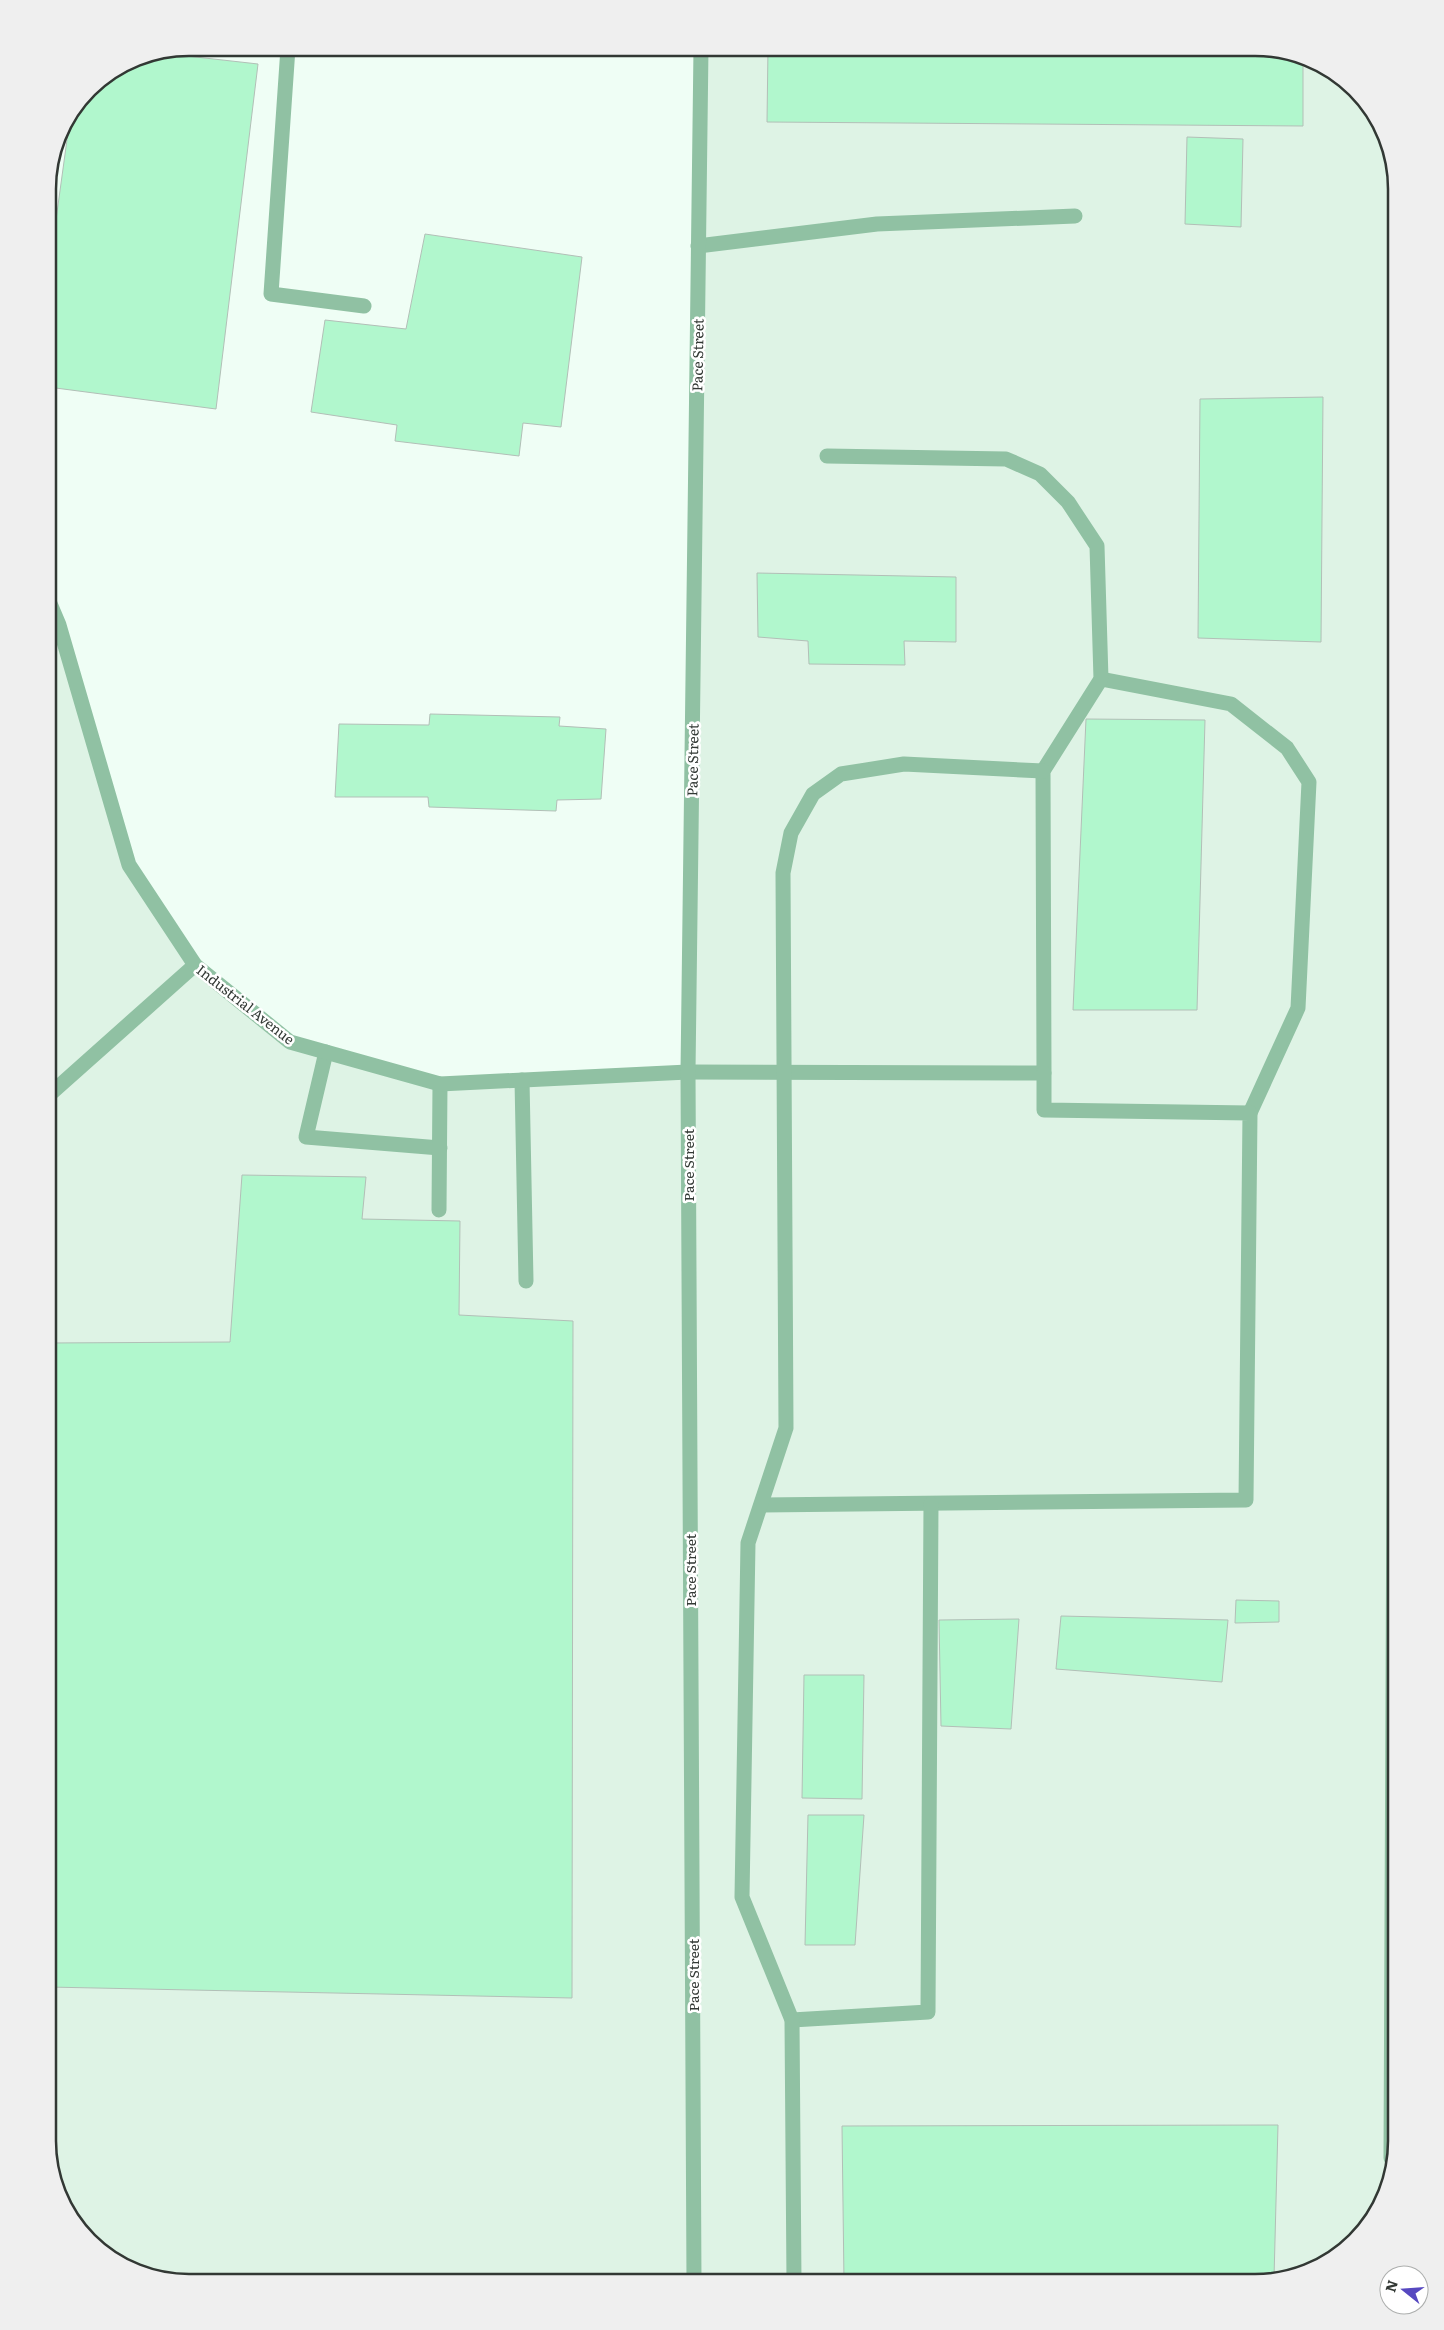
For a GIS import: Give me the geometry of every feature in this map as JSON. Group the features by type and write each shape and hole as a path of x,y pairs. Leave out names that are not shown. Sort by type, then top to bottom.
{"street":[{"path":"287,57 271,294 364,306"},
{"name":"Pace Street","path":"694,2273 688,1072 701,57"},
{"path":"698,246 877,224 1075,216"},
{"path":"827,456 1006,459 1040,474 1068,502 1097,546 1101,679 1043,771 1044,1110 1250,1113"},
{"name":"Industrial Avenue","path":"57,621 129,865 195,965 290,1042 440,1084 688,1072 1044,1073"},
{"path":"761,1505 1246,1500 1250,1113 1298,1008 1309,782 1287,748 1231,704 1101,679"},
{"path":"794,2274 792,2020 742,1898 748,1543 786,1428 783,873 792,833 813,794 841,774 904,764 1043,771"},
{"path":"57,1088 195,965"},
{"path":"326,1052 306,1137 440,1148"},
{"path":"522,1080 526,1281"},
{"path":"439,1210 440,1084"},
{"path":"792,2020 928,2012 931,1504"}],"shaded area":[{"path":"701,57 1263,57 1297,63 1329,79 1355,102 1378,138 1387,172 1388,189 1388,2141 1387,2158 1378,2192 1365,2215 1342,2241 1306,2264 1272,2273 1255,2274 181,2273 147,2267 115,2251 89,2228 70,2199 59,2167 56,2141 57,628 129,865 195,965 290,1042 440,1084 687,1072"}],"building":[{"path":"181,57 258,64 216,409 57,388 57,213 68,135 89,102 115,79 138,66 163,59"},
{"path":"768,57 1263,57 1281,59 1303,66 1303,126 767,122"},
{"path":"1187,137 1243,139 1241,227 1185,224"},
{"path":"425,234 582,257 561,427 523,423 519,456 395,441 397,425 311,412 325,320 406,329"},
{"path":"1323,397 1321,642 1198,638 1200,399"},
{"path":"757,573 956,577 956,642 904,641 905,665 809,664 808,641 758,637"},
{"path":"430,714 560,717 559,726 606,729 601,799 557,800 556,811 429,807 428,797 335,797 339,724 429,725"},
{"path":"1086,719 1205,720 1197,1010 1073,1010"},
{"path":"242,1175 366,1177 362,1219 460,1221 459,1315 573,1321 572,1998 56,1987 56,1343 230,1342"},
{"path":"1236,1600 1279,1601 1279,1622 1235,1623"},
{"path":"1061,1616 1228,1620 1222,1682 1056,1669"},
{"path":"1019,1619 1011,1729 941,1726 939,1620"},
{"path":"804,1675 864,1675 862,1799 802,1798"},
{"path":"808,1815 864,1815 855,1945 805,1945"},
{"path":"1278,2125 1274,2272 844,2274 842,2126"}]}
